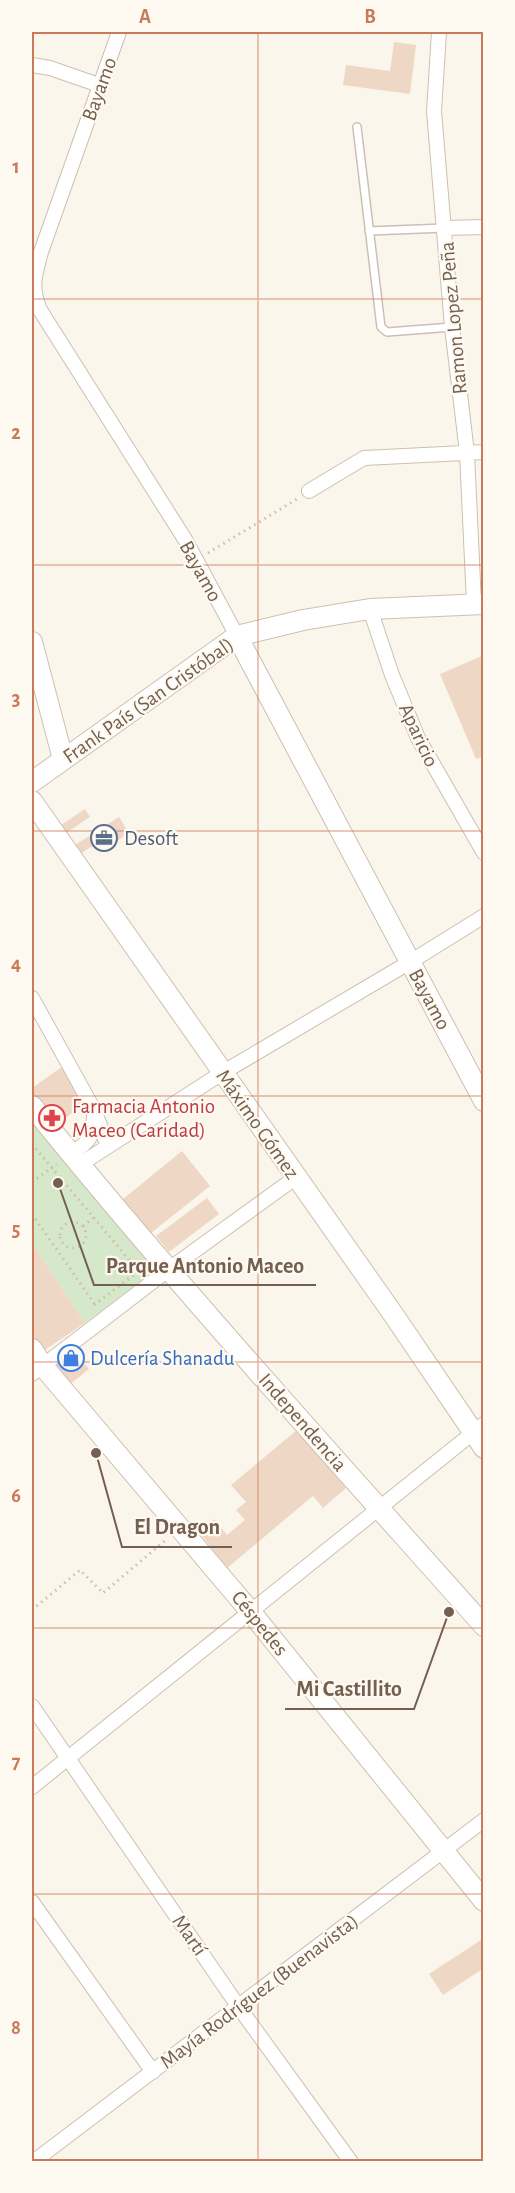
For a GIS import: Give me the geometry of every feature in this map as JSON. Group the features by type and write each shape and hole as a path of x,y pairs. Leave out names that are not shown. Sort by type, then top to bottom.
{"street":[{"name":"Bayamo","path":"119,32 41,252 34,281 36,311 196,560 410,962 477,1074 483,1101"},
{"name":"Ramon Lopez Peña","path":"440,32 434,111 479,604"},
{"path":"32,65 50,68 99,85"},
{"path":"445,228 483,227"},
{"path":"309,491 364,458 483,452"},
{"name":"Frank País (San Cristóbal)","path":"32,782 237,636 303,620 370,609 479,604"},
{"name":"Aparicio","path":"370,609 392,675 418,738 483,853"},
{"path":"32,642 63,759"},
{"name":"Máximo Gómez","path":"32,801 295,1178 480,1435"},
{"path":"75,1159 108,1146 222,1073 483,916"},
{"path":"32,999 94,1110 108,1146"},
{"name":"Independencia","path":"32,1106 168,1270 483,1626"},
{"path":"75,1159 94,1130 94,1110"},
{"path":"35,1363 105,1319 168,1270 295,1178"},
{"name":"Céspedes","path":"35,1363 181,1528 483,1901"},
{"path":"32,1787 379,1508 480,1435"},
{"name":"Martí","path":"32,1706 238,2006 351,2162"},
{"name":"Mayía Rodríguez (Buenavista)","path":"33,2162 483,1820"},
{"path":"32,1902 153,2072"}],"lane":[{"path":"357,127 381,327 387,332 452,327"},
{"path":"369,231 445,228"}],"path":[{"path":"196,560 309,491"},
{"path":"32,1144 150,1284"},
{"path":"32,1182 52,1168 75,1159"},
{"path":"32,1214 105,1319"},
{"path":"78,1223 85,1228 85,1241 79,1247 70,1248 63,1243 60,1235 66,1224 78,1223"},
{"path":"55,1248 63,1243"},
{"path":"94,1305 139,1271"},
{"path":"32,1610 80,1570 103,1593 181,1528"}],"green space":[{"path":"32,1122 150,1259 151,1273 85,1323 32,1243"}],"building":[{"path":"394,42 416,45 410,94 343,85 346,65 390,71"},
{"path":"484,655 484,756 476,759 440,674"},
{"path":"85,809 90,817 63,835 58,827"},
{"name":"Desoft","path":"119,817 129,833 102,851 97,843 77,856 72,847"},
{"path":"63,1066 83,1105 53,1127 32,1100 32,1088"},
{"path":"182,1151 210,1186 151,1233 123,1199"},
{"path":"207,1198 219,1214 169,1252 156,1236"},
{"path":"32,1243 85,1323 42,1352 32,1336"},
{"path":"73,1350 89,1369 69,1385 54,1366"},
{"path":"297,1430 346,1488 323,1508 313,1496 227,1568 199,1532 214,1519 227,1535 245,1520 236,1510 246,1502 231,1485"},
{"path":"484,1938 484,1968 443,1995 429,1974"}],"place":[{"name":"Desoft","path":"104,838"},
{"name":"Farmacia Antonio Maceo (Caridad)","path":"52,1118"},
{"name":"Parque Antonio Maceo","path":"58,1183"},
{"name":"Dulcería Shanadu","path":"71,1358"},
{"name":"El Dragon","path":"96,1453"},
{"name":"Mi Castillito","path":"449,1612"}]}
